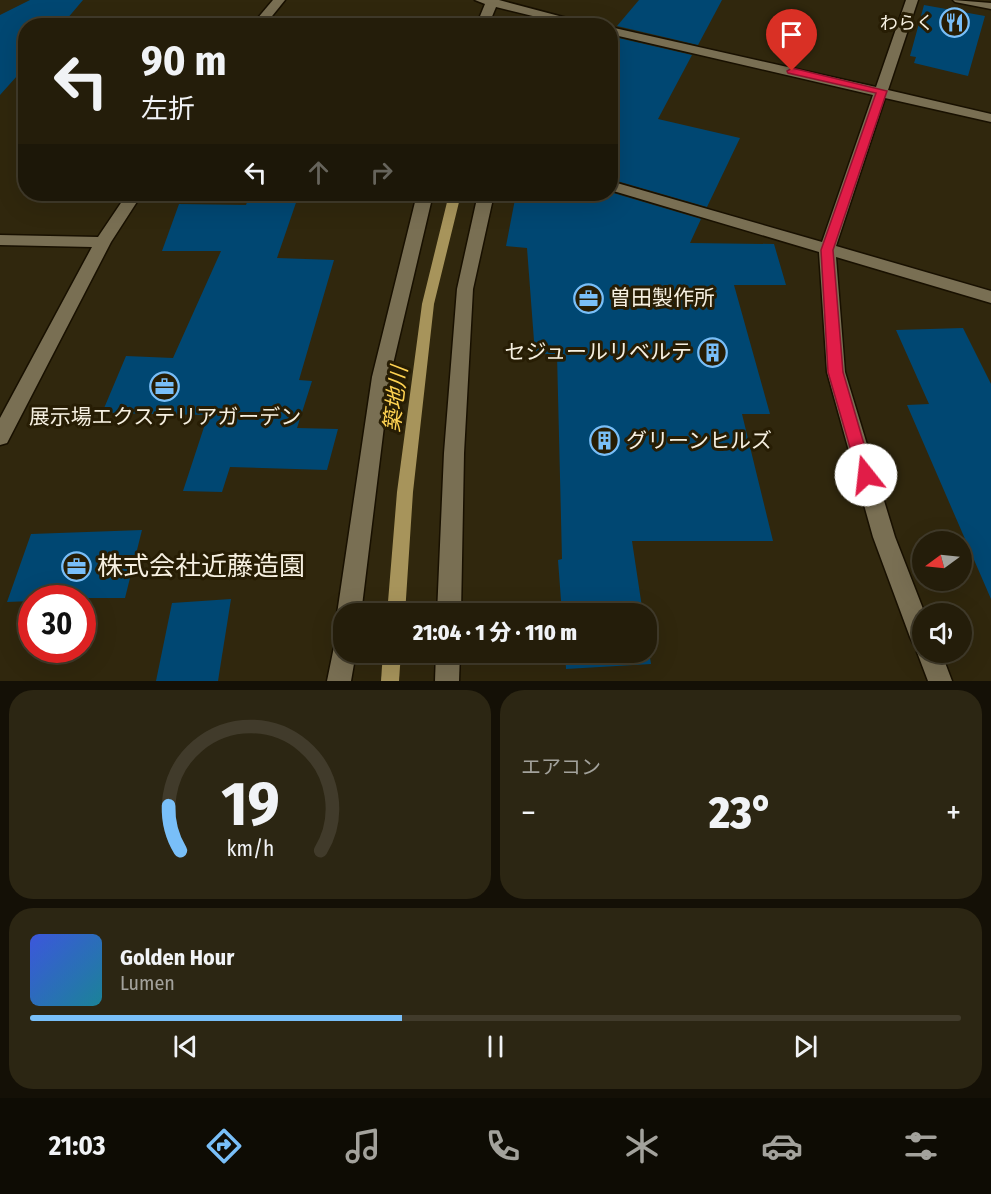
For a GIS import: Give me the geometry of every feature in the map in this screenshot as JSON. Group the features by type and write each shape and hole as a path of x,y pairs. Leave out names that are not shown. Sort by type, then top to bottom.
{"street":[{"path":"263,18 279,0"},
{"path":"912,0 827,250 836,372 884,537 912,611"},
{"path":"959,0 991,6"},
{"path":"484,18 489,1 558,18"},
{"path":"618,32 991,118"},
{"path":"618,187 991,297"},
{"path":"0,437 103,242 129,201"},
{"path":"350,603 381,377 423,201"},
{"path":"449,603 454,453 465,289 484,201"},
{"path":"0,240 103,242"},
{"path":"339,681 342,663"},
{"path":"447,681 448,663"},
{"path":"933,663 940,681"}],"building":[{"path":"30,0 83,0 68,18 18,18 18,75 0,95 0,15"},
{"path":"639,0 722,0 698,45 618,25"},
{"path":"924,5 985,16 968,76 914,63 916,57 910,56"},
{"path":"618,38 692,55 658,119 740,138 707,207 618,181"},
{"path":"618,194 701,219 690,243 774,244 786,285 734,285 770,414 742,414 773,541 632,541 641,603 561,603 558,560 562,559 557,354 535,354 527,248 506,246 515,201 618,201"},
{"path":"247,201 297,201 277,258 334,260 299,380 312,381 297,428 338,429 327,470 230,467 222,492 183,491 208,415 102,413 126,356 173,358 221,251 162,251 179,204 246,205"},
{"path":"963,328 991,384 991,599 972,555 972,531 962,531 907,405 929,404 896,330"},
{"name":"株式会社近藤造園","path":"142,530 125,598 96,598 96,585 18,585 18,602 7,602 31,534"},
{"path":"231,599 218,681 156,681 172,603"},
{"path":"566,663 651,664 566,669"}],"waterway":[{"name":"築地川","path":"397,603 405,492 428,304 453,201"},
{"name":"築地川","path":"390,681 391,663"}],"place":[{"name":"わらく","path":"955,23"},
{"name":"曽田製作所","path":"589,298"},
{"name":"セジュールリベルテ","path":"713,352"},
{"name":"展示場エクステリアガーデン","path":"165,386"},
{"name":"グリーンヒルズ","path":"605,441"},
{"name":"株式会社近藤造園","path":"76,566"}],"route":[{"path":"792,71 882,91 827,250 836,372 866,475"}]}
